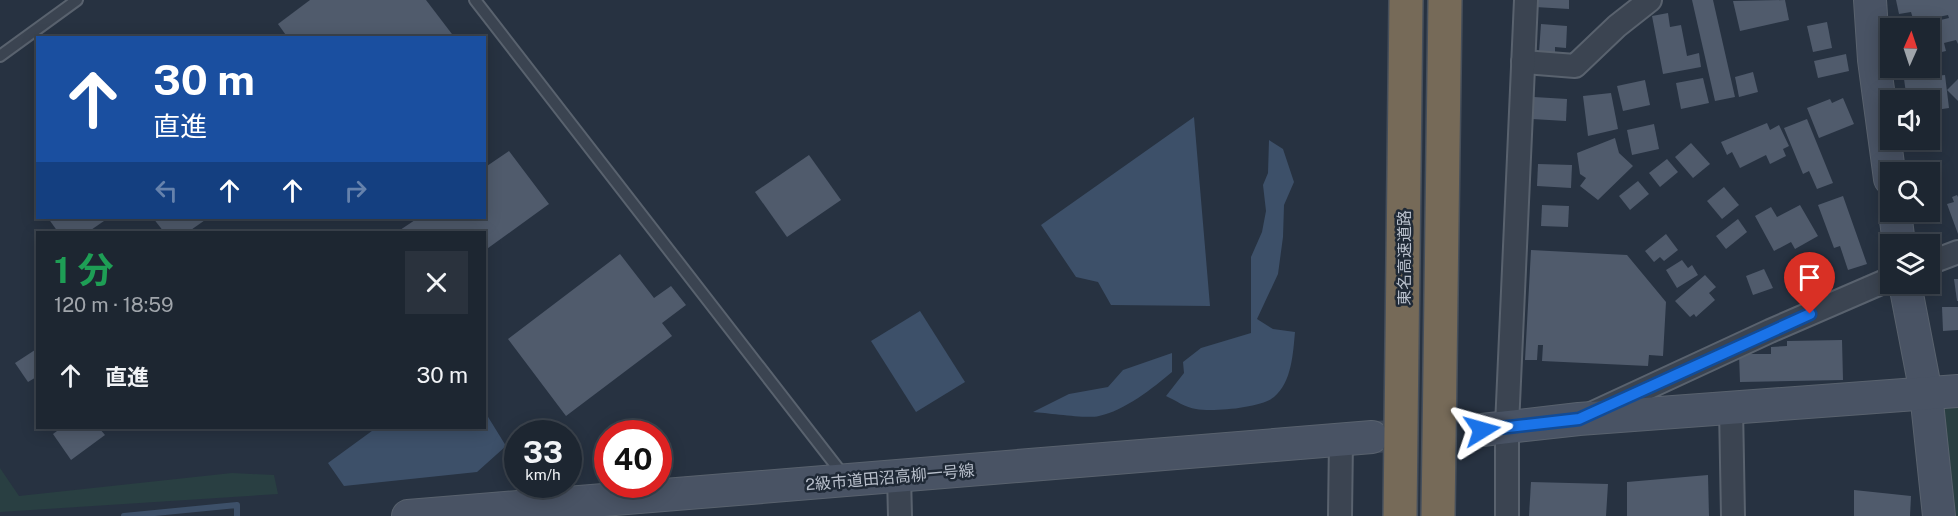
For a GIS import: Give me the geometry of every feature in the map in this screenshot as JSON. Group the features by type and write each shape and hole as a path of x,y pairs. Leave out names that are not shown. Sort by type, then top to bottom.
{"highway":[{"name":"東名高速道路","path":"1400,516 1406,0"},
{"path":"1438,516 1445,0"}],"street":[{"path":"1507,516 1495,428 1526,0"},
{"path":"1523,62 1575,66 1617,26 1650,0"},
{"path":"1870,0 1874,60 1888,162"},
{"path":"1940,259 1958,252"},
{"path":"1590,419 1770,331 1880,283"},
{"path":"1907,294 1926,393 1939,516"},
{"path":"1495,428 1958,391"},
{"path":"1731,408 1733,516"},
{"name":"2級市道田沼高柳一号線","path":"408,516 1372,437"},
{"path":"1340,516 1341,440"},
{"path":"899,476 900,516"}],"lane":[{"path":"0,56 77,0"},
{"path":"475,0 847,480"}],"green space":[{"path":"1958,391 1958,516 1955,516 1940,392"},
{"path":"0,468 19,496 232,473 274,475 278,494 0,512"}],"water":[{"path":"1194,117 1210,306 1111,305 1098,282 1076,277 1041,225"},
{"path":"1269,140 1283,149 1294,182 1284,205 1278,274 1257,319 1273,329 1295,332 1288,375 1280,391 1274,397 1259,404 1214,410 1184,406 1166,396 1184,373 1183,362 1201,348 1251,333 1251,257 1262,232 1266,211 1263,185 1268,173"},
{"path":"920,311 965,382 916,412 871,341"},
{"path":"1172,353 1172,372 1147,392 1109,413 1093,417 1033,412 1069,394 1108,387 1123,370"},
{"path":"486,414 504,443 504,448 477,472 344,486 328,463 375,429 486,429"}],"building":[{"path":"310,0 426,0 453,36 287,36 278,24"},
{"path":"1535,0 1569,0 1569,9 1535,7"},
{"path":"1692,0 1713,0 1735,97 1715,101"},
{"path":"1785,0 1789,20 1740,31 1733,1"},
{"path":"1896,0 1958,0 1958,44 1956,40 1944,43 1946,51 1940,52 1940,20 1949,18 1948,15 1913,18 1911,12 1899,14"},
{"path":"1668,13 1670,27 1681,25 1687,56 1699,53 1701,67 1663,74 1652,16"},
{"path":"1827,22 1832,48 1813,52 1807,26"},
{"path":"1541,24 1567,26 1566,48 1555,47 1555,53 1539,52"},
{"path":"1846,54 1849,71 1818,78 1814,61"},
{"path":"1753,72 1758,92 1739,97 1735,77"},
{"path":"1940,75 1945,75 1949,108 1940,109 1940,90 1906,90 1904,79 1940,78"},
{"path":"1703,78 1709,103 1681,109 1676,83"},
{"path":"1958,79 1958,101 1947,90"},
{"path":"1645,80 1650,105 1623,111 1617,86"},
{"path":"1611,93 1618,129 1588,136 1583,96"},
{"path":"1534,97 1567,99 1566,121 1532,119"},
{"path":"1843,98 1854,124 1819,138 1807,108 1830,99 1832,103"},
{"path":"1807,119 1833,183 1817,189 1809,171 1803,174 1784,128"},
{"path":"1767,123 1770,130 1779,125 1789,146 1783,149 1786,156 1770,164 1766,155 1740,168 1732,152 1727,155 1721,142"},
{"path":"1654,124 1659,149 1632,155 1627,130"},
{"path":"1615,138 1619,153 1633,166 1598,200 1580,186 1586,178 1580,174 1577,153"},
{"path":"1691,143 1710,164 1693,178 1675,157"},
{"path":"509,151 549,204 486,250 486,231 398,231 416,219 486,219 486,167"},
{"path":"809,155 841,200 787,237 755,192"},
{"path":"1667,159 1678,172 1660,187 1649,173"},
{"path":"1538,164 1572,165 1571,188 1537,186"},
{"path":"1638,181 1649,194 1630,210 1619,196"},
{"path":"1724,187 1739,205 1722,219 1707,201"},
{"path":"1957,195 1958,234 1947,204 1954,202 1952,197"},
{"path":"1843,196 1867,264 1848,270 1840,246 1834,248 1818,205"},
{"path":"1542,205 1569,206 1568,227 1541,226"},
{"path":"1800,205 1818,236 1795,249 1791,242 1774,251 1755,216 1771,207 1777,217"},
{"path":"49,219 103,219 104,221 89,231 57,231"},
{"path":"154,219 207,219 189,231 163,231"},
{"path":"1738,219 1747,232 1726,249 1716,236"},
{"path":"1666,234 1678,250 1664,261 1660,257 1654,262 1645,251"},
{"path":"1531,250 1627,255 1666,302 1663,356 1649,355 1648,366 1542,361 1543,345 1538,345 1537,360 1525,360"},
{"path":"620,254 654,298 671,286 686,305 662,323 672,336 566,416 508,339"},
{"path":"1682,260 1688,268 1692,265 1698,275 1677,288 1666,270"},
{"path":"1764,269 1773,288 1753,295 1746,276"},
{"path":"1705,275 1716,287 1709,293 1715,300 1696,317 1694,314 1690,317 1675,301"},
{"path":"1954,279 1958,279 1958,301 1957,301"},
{"path":"1942,307 1958,307 1958,330 1943,331"},
{"path":"1842,340 1843,380 1740,382 1739,354 1771,354 1771,347 1787,346 1787,341"},
{"path":"36,349 36,377 28,382 15,363"},
{"path":"60,429 100,429 105,435 71,460 53,434"},
{"path":"1708,475 1709,516 1627,516 1627,482"},
{"path":"1531,482 1608,484 1606,516 1529,516"},
{"path":"1854,490 1911,496 1910,516 1854,516"}],"waterway":[{"path":"124,516 237,505 237,516"}],"tunnel":[{"path":"1376,437 1482,430"}],"route":[{"path":"1482,430 1579,419 1810,314"}]}
